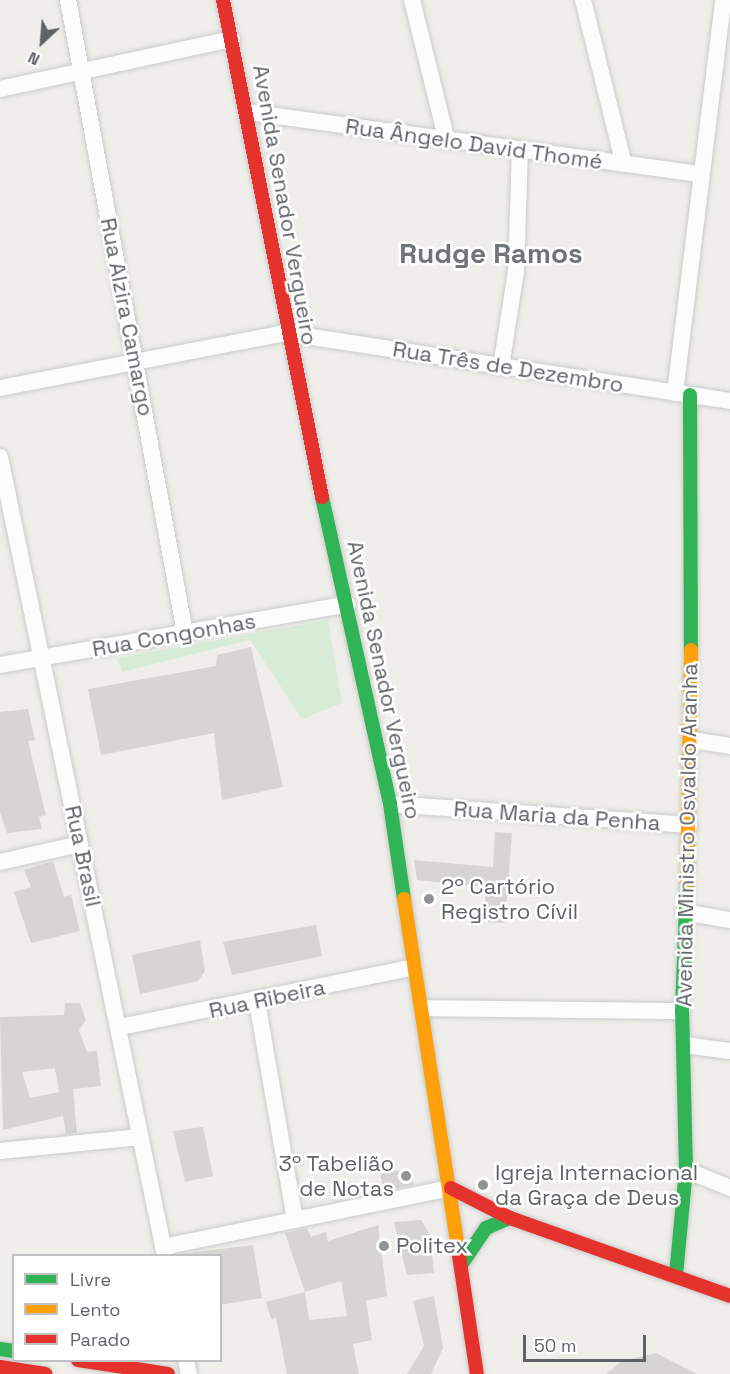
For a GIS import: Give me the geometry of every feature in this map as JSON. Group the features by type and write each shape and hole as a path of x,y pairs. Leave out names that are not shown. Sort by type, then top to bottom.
{"main road":[{"name":"Avenida Senador Vergueiro","path":"223,0 247,112 286,333 348,604 390,804 414,967 463,1262 477,1374"},
{"name":"Avenida Ministro Osvaldo Aranha","path":"676,1275 686,1170 685,1045 682,1011 692,740 683,394"},
{"path":"451,1188 510,1218 730,1296"},
{"path":"463,1262 486,1228 510,1218"},
{"path":"91,1362 168,1374"},
{"path":"0,1367 45,1374"}],"street":[{"name":"Rua Alzira Camargo","path":"68,0 185,633"},
{"path":"412,0 447,141"},
{"path":"583,0 624,165"},
{"name":"Avenida Ministro Osvaldo Aranha","path":"683,394 701,174 723,0"},
{"path":"0,89 232,39"},
{"name":"Rua Ângelo David Thomé","path":"247,112 701,174"},
{"path":"501,366 516,271 520,150"},
{"name":"Rua Três de Dezembro","path":"0,388 286,333 730,401"},
{"name":"Rua Brasil","path":"0,457 40,658 120,1027 164,1251"},
{"name":"Rua Congonhas","path":"0,665 348,604"},
{"path":"692,740 730,746"},
{"name":"Rua Maria da Penha","path":"390,804 689,825"},
{"path":"0,862 80,844"},
{"path":"684,912 730,920"},
{"name":"Rua Ribeira","path":"120,1027 257,1002 414,967"},
{"path":"257,1002 295,1220"},
{"path":"422,1008 682,1011"},
{"path":"685,1045 730,1051"},
{"path":"0,1151 140,1137"},
{"path":"686,1170 730,1188"},
{"path":"164,1251 295,1220 451,1188"}],"green space":[{"path":"328,620 342,703 302,719 250,640 122,672 117,658"}],"building":[{"path":"251,647 283,787 222,800 214,733 101,755 88,689 216,666 217,655"},
{"path":"28,709 35,740 28,741 46,815 39,817 42,829 7,833 0,812 0,712"},
{"path":"495,832 512,833 505,923 486,922 485,887 417,880 414,860 493,867"},
{"path":"53,861 64,897 71,895 80,931 31,943 14,892 31,887 24,870"},
{"path":"316,925 322,956 232,975 223,942"},
{"path":"200,940 205,971 198,981 140,994 132,955"},
{"path":"65,1003 80,1003 86,1020 79,1030 87,1052 97,1051 101,1086 73,1089 77,1133 66,1134 63,1116 3,1130 0,1017 64,1015","holes":["55,1068 59,1092 30,1098 22,1072"]},
{"path":"203,1127 213,1176 185,1182 173,1131"},
{"path":"410,1169 414,1185 384,1191 380,1173"},
{"path":"421,1220 430,1235 434,1273 407,1275 394,1222"},
{"path":"378,1225 387,1296 366,1301 372,1340 353,1344 359,1374 287,1374 276,1318 271,1319 266,1302 305,1292 285,1233 307,1228 311,1237 326,1232 328,1241","holes":["341,1281 347,1316 309,1320 305,1292"]},
{"path":"253,1245 262,1298 222,1305 222,1254 180,1254"},
{"path":"434,1296 443,1348 431,1374 407,1374 424,1346 413,1301"},
{"path":"656,1353 697,1374 606,1374 622,1361"}],"traffic: fast":[{"path":"690,395 691,650"},
{"path":"322,497 390,804 404,899"},
{"path":"676,1275 686,1170 682,1011 687,882"},
{"path":"463,1262 486,1228 510,1218"},
{"path":"0,1349 12,1351"}],"traffic: slow":[{"path":"687,882 691,650"},
{"path":"404,899 458,1249"}],"traffic: jam":[{"path":"223,0 322,497"},
{"path":"451,1188 510,1218 730,1296"},
{"path":"458,1249 477,1374"},
{"path":"91,1362 168,1374"},
{"path":"0,1367 45,1374"}],"place":[{"name":"2º Cartório Registro Cívil","path":"429,899"},
{"name":"3º Tabelião de Notas","path":"406,1176"},
{"name":"Igreja Internacional da Graça de Deus","path":"483,1185"},
{"name":"Politex","path":"384,1246"}],"district":[{"name":"Rudge Ramos","path":"491,253"}]}
